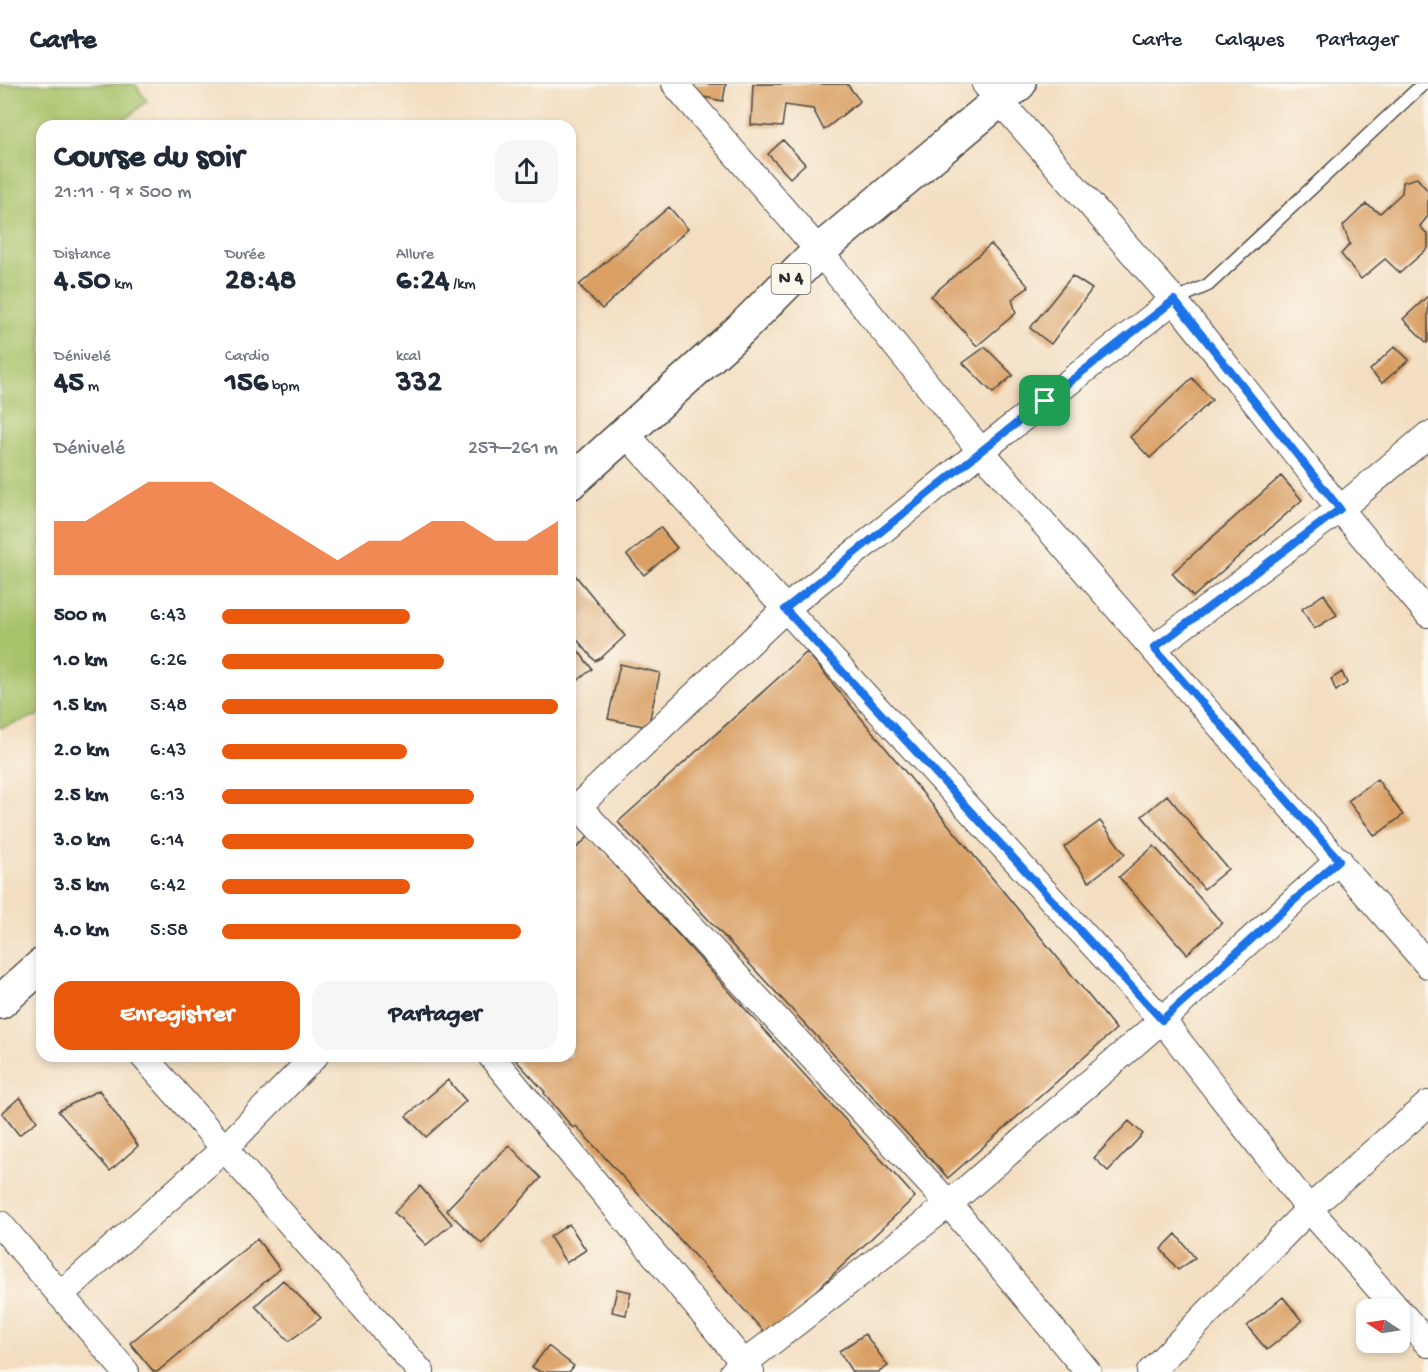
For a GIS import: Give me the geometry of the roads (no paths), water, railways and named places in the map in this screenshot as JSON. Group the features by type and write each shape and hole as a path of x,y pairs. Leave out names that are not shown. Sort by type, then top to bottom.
{"highway":[{"name":"N 4","path":"576,477 740,330 819,251 1001,90"},
{"path":"0,1002 36,970"}],"street":[{"path":"675,84 819,251 981,451 1428,965"},
{"path":"1001,90 1174,300 1340,509 1428,614"},
{"path":"576,808 785,609 981,451 1174,300"},
{"path":"624,432 1162,1020 1309,1209 1388,1299"},
{"path":"1154,648 1340,509 1428,435"},
{"path":"576,812 949,1204 1089,1372"},
{"path":"496,1062 742,1369 949,1204 1162,1020 1339,860"},
{"path":"148,1062 420,1372"},
{"path":"60,1295 225,1148 309,1062"},
{"path":"1150,1372 1309,1209 1428,1104"},
{"path":"0,1224 126,1372"},
{"path":"1410,1324 1428,1344"}],"lane":[{"path":"1174,300 1208,285 1423,84"}]}
